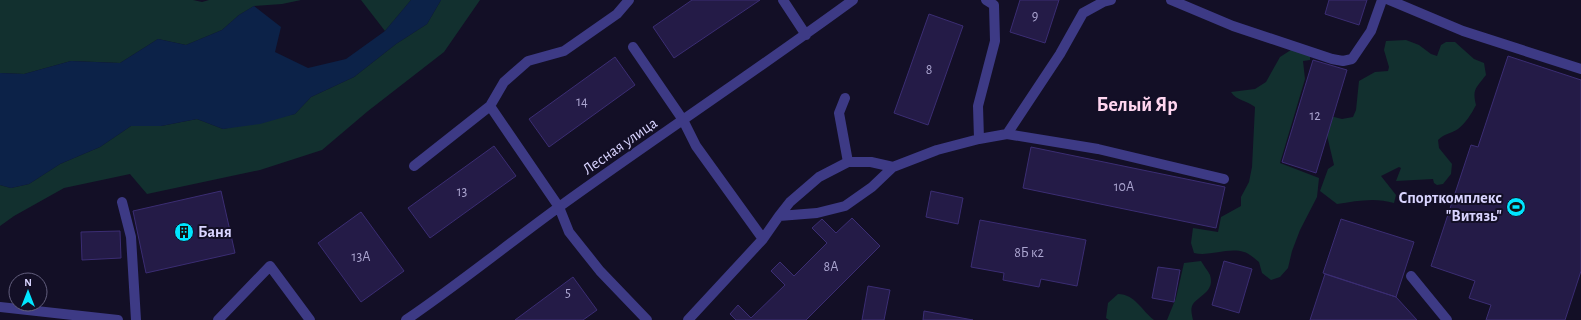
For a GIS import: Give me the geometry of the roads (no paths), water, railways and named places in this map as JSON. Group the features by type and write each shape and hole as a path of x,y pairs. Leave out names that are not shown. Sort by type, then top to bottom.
{"street":[{"path":"414,166 490,106 504,82 528,61 564,51 617,14 629,0"},
{"path":"783,0 806,35"},
{"name":"Лесная улица","path":"406,320 435,301 559,208 806,35 852,0"},
{"path":"979,139 978,106 995,40 994,5 986,0"},
{"path":"1007,134 1060,54 1083,13 1103,2 1110,0"},
{"path":"1175,1 1232,26 1343,62 1352,59 1371,31 1382,0"},
{"path":"1389,0 1463,31 1581,69"},
{"path":"633,47 684,120 696,146 763,239"},
{"path":"845,98 839,113 848,162"},
{"path":"490,106 559,208 569,232 600,271 647,320"},
{"path":"779,216 817,213 845,206 872,187 893,167 937,150 979,139 1007,134 1098,149 1224,179"},
{"path":"688,320 763,239 790,202 819,177 848,162 871,162 893,167"},
{"path":"122,202 131,237 136,320"},
{"path":"218,320 270,266 310,320"},
{"path":"1411,276 1447,320"},
{"path":"0,307 118,320"}],"water":[{"path":"411,0 441,0 427,24 396,44 354,77 311,97 295,114 260,124 223,129 197,119 161,126 131,126 100,147 60,164 29,184 11,188 0,185 0,73 24,74 71,61 120,63 158,39 186,45 222,30 239,15 254,6 281,27 275,52 308,68 346,59 385,31"}],"place":[{"name":"Спорткомплекс \"Витязь\"","path":"1516,207"},
{"name":"Баня","path":"184,232"}],"district":[{"name":"Белый Яр","path":"1137,105"}]}
